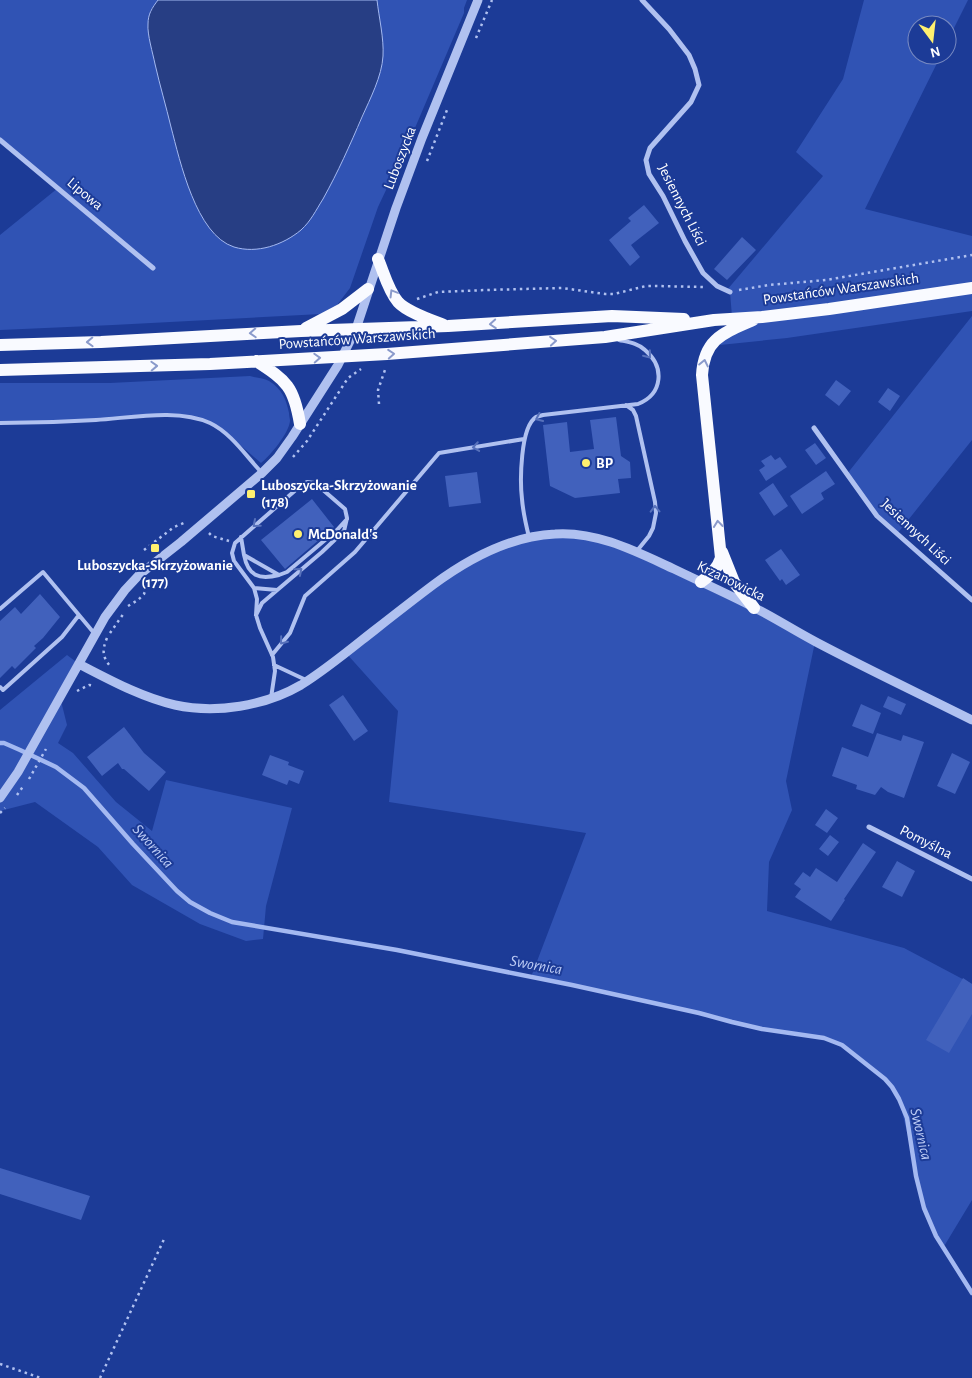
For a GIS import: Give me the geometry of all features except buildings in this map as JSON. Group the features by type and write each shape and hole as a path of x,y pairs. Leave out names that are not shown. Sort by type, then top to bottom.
{"main road":[{"path":"378,259 389,286 399,303 417,314 448,326"},
{"name":"Powstańców Warszawskich","path":"0,370 210,364 387,354 605,337 714,320 762,317 829,309 972,288"},
{"path":"301,331 342,309 368,289"},
{"name":"Powstańców Warszawskich","path":"0,345 100,342 301,331 387,329 612,316 714,320"},
{"path":"701,582 718,566 721,558 702,375 704,360 710,346 722,335 762,317"},
{"path":"256,361 286,383 295,399 300,424"},
{"path":"721,549 734,582 754,608"}],"street":[{"name":"Luboszycka","path":"0,798 18,772 114,604 139,576 182,542 277,458 342,356 356,329 396,208 478,0"},
{"name":"Jesiennych Liści","path":"642,0 669,28 689,56 695,69 698,85 691,102 650,148 646,160 649,174 663,196 703,273 716,286 730,292"},
{"name":"Lipowa","path":"0,140 153,268"},
{"name":"Jesiennych Liści","path":"814,428 878,516 972,600"},
{"name":"Krzanowicka","path":"79,664 136,692 176,705 228,708 271,698 299,686 465,564 504,545 557,533 581,535 612,543 636,552 754,608 815,642 972,720"},
{"name":"Pomyślna","path":"869,826 972,879"}],"lane":[{"path":"529,538 521,488 521,470 524,439 531,422 536,417 543,415 638,404 647,400 656,391 658,383 657,371 651,356 645,349 630,342 605,337"},
{"path":"626,405 633,410 636,416 655,502 653,528 636,552"},
{"path":"0,423 160,416 181,416 199,419 223,430 262,473"},
{"path":"272,655 290,632 305,596 355,552 439,453 524,439"},
{"path":"256,615 262,603 344,531 348,518 345,509 315,483 307,482 298,488 235,542 232,553 234,562 254,588 257,599 256,615 272,655 275,671 271,698"},
{"path":"242,537 246,567 261,577 268,578 286,572 337,530 348,518"},
{"path":"244,555 279,575"},
{"path":"0,609 43,572 95,635"},
{"path":"254,588 277,590"},
{"path":"0,687 3,690 47,651 62,637 79,615"},
{"path":"274,665 307,680"}],"path":[{"path":"474,44 492,0"},
{"path":"424,167 447,109"},
{"path":"730,292 826,280 972,255"},
{"path":"412,298 417,299 438,292 486,290 562,288 614,294 651,286 716,286"},
{"path":"379,404 378,390 387,364"},
{"path":"144,550 174,527 189,520"},
{"path":"209,531 212,536 221,539"},
{"path":"111,668 104,656 103,647 129,605 144,594 146,585 154,578"},
{"path":"76,693 79,689 88,685 101,687"},
{"path":"30,776 48,744"},
{"path":"100,1378 165,1238"},
{"path":"0,1364 41,1378"}],"shaded area":[{"path":"0,0 158,0 150,11 192,197 211,229 357,130 377,82 383,58 377,0 467,0 464,13 412,135 378,207 350,288 337,305 321,314 0,330 0,235 58,188 0,140"},
{"path":"158,0 377,0 383,56 375,87 344,158 323,199 305,227 286,240 261,249 234,247 221,240 209,228 200,213 179,158 149,38 149,17 152,8"},
{"path":"864,0 968,0 957,22 957,15 907,15 907,65 936,65 865,209 972,236 972,311 787,338 710,346 733,329 730,292 727,290 823,176 796,152 843,79"},
{"path":"972,316 972,440 897,534 877,516 847,474"},
{"path":"250,376 267,380 277,387 285,399 290,420 283,438 261,463 223,430 199,419 159,416 0,423 0,383 110,383"},
{"path":"557,533 617,545 815,642 786,781 792,810 769,862 767,911 904,948 972,984 972,1200 943,1248 924,1208 899,1099 885,1079 842,1045 824,1038 762,1029 699,1013 531,977 586,833 389,802 398,711 346,653 410,603 485,553"},
{"path":"67,655 79,664 60,697 67,725 58,743 73,753 116,802 152,831 166,780 292,808 266,906 263,939 246,941 200,924 132,885 98,847 35,802 0,811 0,710"}],"waterway":[{"name":"Swornica","path":"0,743 4,743 56,767 84,788 177,891 190,902 232,922 397,950 572,985 762,1029 824,1038 842,1045 885,1079 899,1099 907,1118 916,1176 924,1208 936,1236 972,1293"}],"place":[{"name":"BP","path":"586,463"},
{"name":"Luboszycka-Skrzyżowanie (178)","path":"251,494"},
{"name":"McDonald's","path":"298,534"},
{"name":"Luboszycka-Skrzyżowanie (177)","path":"155,548"}]}
